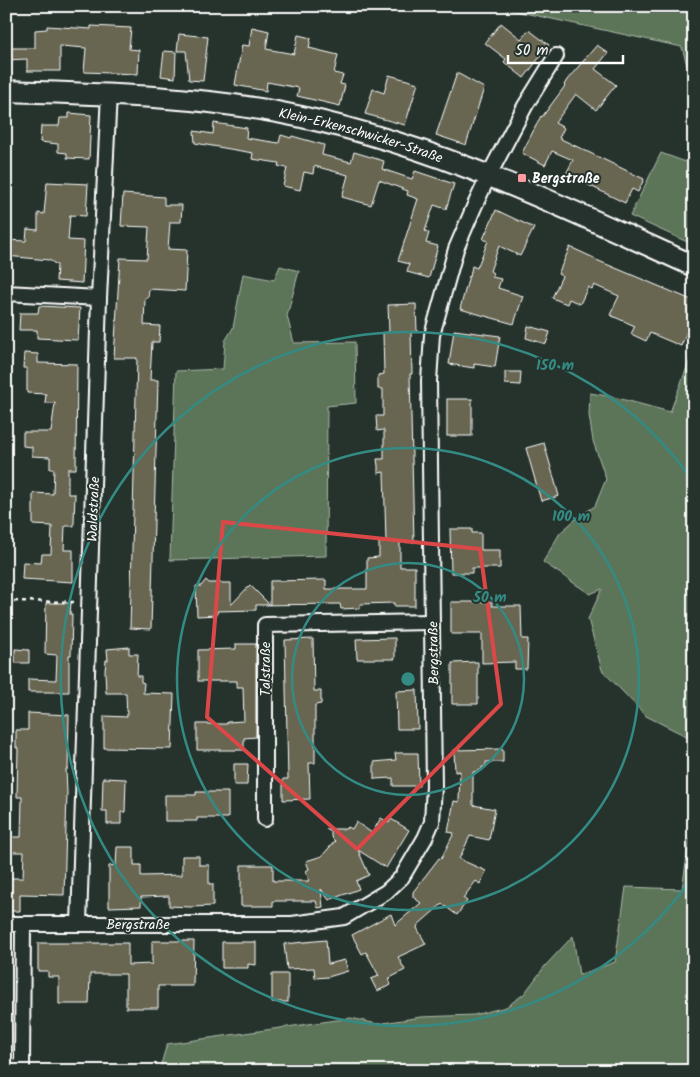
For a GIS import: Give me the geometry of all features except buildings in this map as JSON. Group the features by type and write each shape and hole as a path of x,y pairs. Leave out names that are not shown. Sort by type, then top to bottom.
{"street":[{"name":"Bergstraße","path":"6,924 292,924 344,917 386,892 402,877 425,838 432,822 434,786 428,381 432,335 456,249 474,207 525,106 556,56"},
{"name":"Klein-Erkenschwicker-Straße","path":"6,91 109,93 198,100 276,112 344,127 417,148 489,175 694,266"},
{"name":"Waldstraße","path":"80,924 99,298 109,93"},
{"path":"6,293 99,298"},
{"name":"Talstraße","path":"265,819 265,625 432,622"},
{"path":"6,1068 22,1068 23,924"}],"path":[{"path":"6,601 90,603"}],"highlighted area":[{"path":"223,522 480,549 501,704 357,849 207,717"}],"green space":[{"path":"492,6 694,6 694,91 682,47"},
{"path":"661,153 694,165 694,245 630,216"},
{"path":"280,266 299,271 287,316 294,343 355,342 356,403 327,406 326,556 170,560 176,371 223,369 225,341 233,328 243,274 274,280"},
{"path":"694,349 694,740 646,716 602,670 588,619 602,589 590,594 543,562 560,533 595,506 606,479 593,441 589,415 590,393 614,397 670,412"},
{"path":"694,810 694,1071 159,1071 167,1044 351,1018 377,1024 421,1017 474,1015 506,1007 524,994 545,966 573,936 579,975 615,962 626,887 682,889"}],"place":[{"name":"Bergstraße","path":"522,178"}]}
